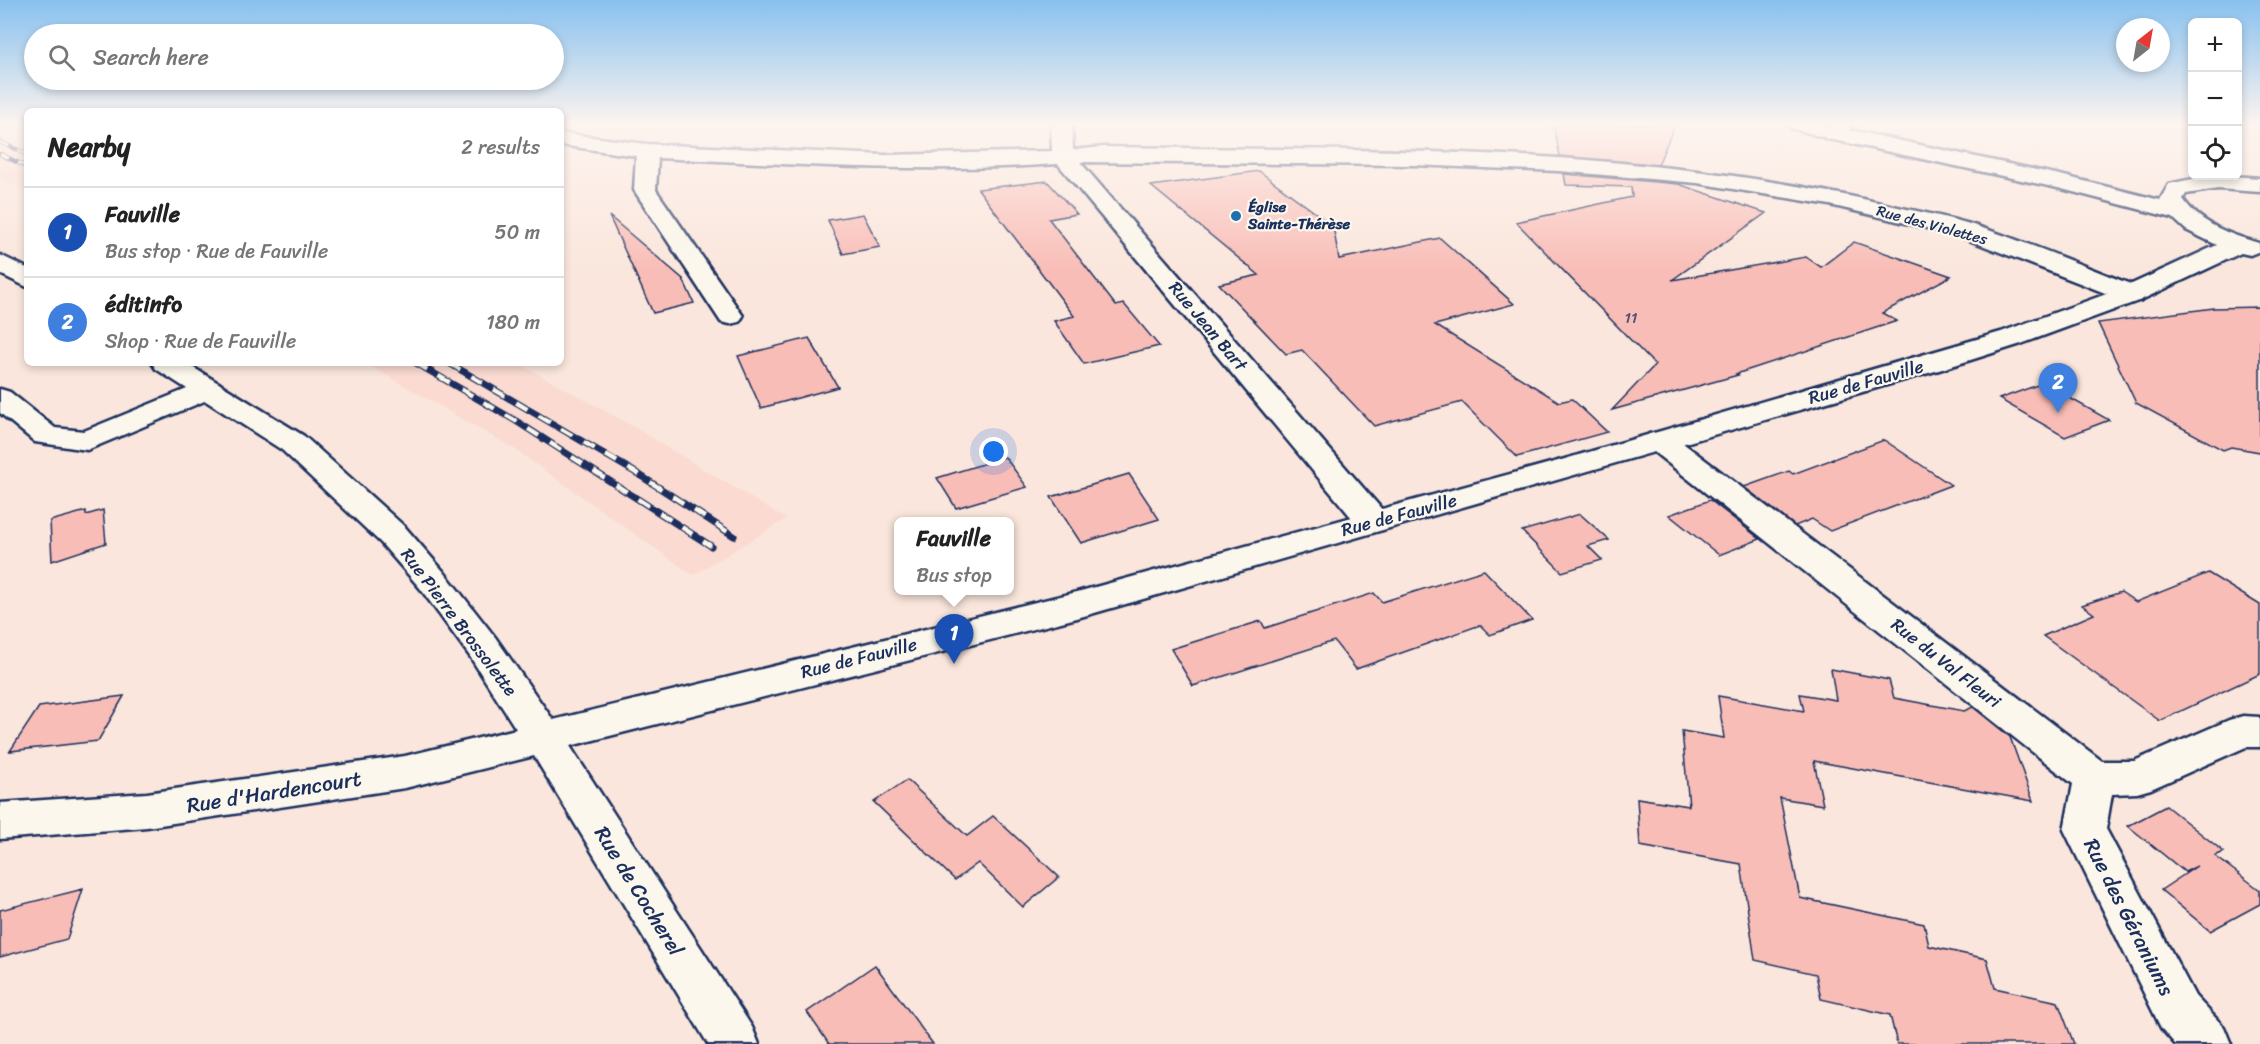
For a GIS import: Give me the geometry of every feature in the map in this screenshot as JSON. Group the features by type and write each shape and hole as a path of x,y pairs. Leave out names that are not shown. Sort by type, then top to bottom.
{"street":[{"path":"646,173 645,190 730,316"},
{"name":"Rue Jean Bart","path":"1077,173 1373,521"},
{"name":"Rue des Violettes","path":"1659,173 1697,176 1830,198 1964,230 2132,294"},
{"path":"2016,173 2177,200 2212,234 2249,248"},
{"path":"2177,200 2197,182 2226,181 2260,185"},
{"name":"Rue de Fauville","path":"543,737 1077,605 1929,364 2132,294 2249,248"},
{"path":"0,263 24,277"},
{"name":"Rue Pierre Brossolette","path":"171,366 293,443 393,536 482,646 543,737"},
{"path":"0,398 46,436 87,441 209,389"},
{"name":"Rue du Val Fleuri","path":"1660,441 2094,778"},
{"path":"2094,778 2137,777 2243,731 2260,732"},
{"name":"Rue d'Hardencourt","path":"0,821 147,810 257,796 405,772 543,737"},
{"name":"Rue de Cocherel","path":"543,737 735,1044"},
{"name":"Rue des Géraniums","path":"2094,778 2085,830 2178,1012 2207,1044"}],"shaded area":[{"path":"0,173 24,173 24,191 0,179"},
{"path":"370,366 523,366 625,422 786,519 693,575 513,448"}],"building":[{"path":"1261,173 1333,226 1339,259 1440,238 1514,304 1435,325 1559,402 1572,399 1607,432 1517,457 1462,402 1374,426 1302,350 1286,354 1219,284 1259,275 1151,186"},
{"path":"1564,174 1678,184 1766,213 1672,280 1806,257 1821,267 1854,242 1951,276 1882,313 1897,321 1736,374 1738,375 1612,410 1655,365 1516,222 1632,197 1631,187 1566,185"},
{"path":"1047,181 1077,214 1049,219 1116,306 1124,304 1159,346 1084,364 1054,321 1074,316 978,189"},
{"path":"863,214 880,247 843,254 828,220"},
{"path":"609,216 683,279 694,303 653,313"},
{"path":"2260,307 2260,452 2231,447 2223,450 2136,403 2098,323 2214,308"},
{"path":"809,338 838,387 761,408 738,356"},
{"path":"2043,383 2109,420 2065,437 1999,399"},
{"path":"1884,440 1951,485 1830,531 1812,519 1795,526 1744,487 1789,471 1793,474"},
{"path":"1005,457 1027,487 956,508 937,478"},
{"path":"1129,474 1159,519 1081,543 1051,497"},
{"path":"1710,500 1760,539 1719,555 1669,515"},
{"path":"103,510 106,543 52,561 50,521 86,511 86,515"},
{"path":"1580,514 1609,540 1588,546 1602,560 1562,572 1522,531"},
{"path":"1484,570 1532,620 1490,635 1480,625 1356,669 1334,641 1193,686 1171,649 1261,621 1265,628 1374,593 1382,602"},
{"path":"2208,573 2260,605 2260,674 2160,721 2043,636 2094,614 2082,605 2121,592 2136,602"},
{"path":"1831,669 1889,680 1894,698 1964,711 1973,707 2010,737 2033,801 1814,761 1823,805 1780,798 1800,898 1924,924 1929,946 1987,959 1995,988 2058,1002 2074,1044 1897,1044 1890,1015 1821,999 1816,974 1755,960 1741,864 1640,846 1637,798 1689,806 1682,731 1724,738 1718,696 1804,711 1800,694 1836,700"},
{"path":"124,696 98,741 10,751 39,707"},
{"path":"907,780 967,836 993,816 1059,877 1023,907 978,863 955,880 874,802"},
{"path":"2166,806 2224,852 2215,856 2260,890 2260,904 2210,931 2161,890 2197,866 2185,872 2128,826"},
{"path":"83,889 67,939 0,957 0,910"},
{"path":"875,965 933,1044 829,1044 807,1012"}],"railway":[{"path":"421,366 516,421 711,546"},
{"path":"454,366 638,474 734,536"}],"place":[{"name":"Église Sainte-Thérèse","path":"1236,216"},
{"name":"éditinfo","path":"2058,413"},
{"name":"Fauville","path":"954,664"}]}
